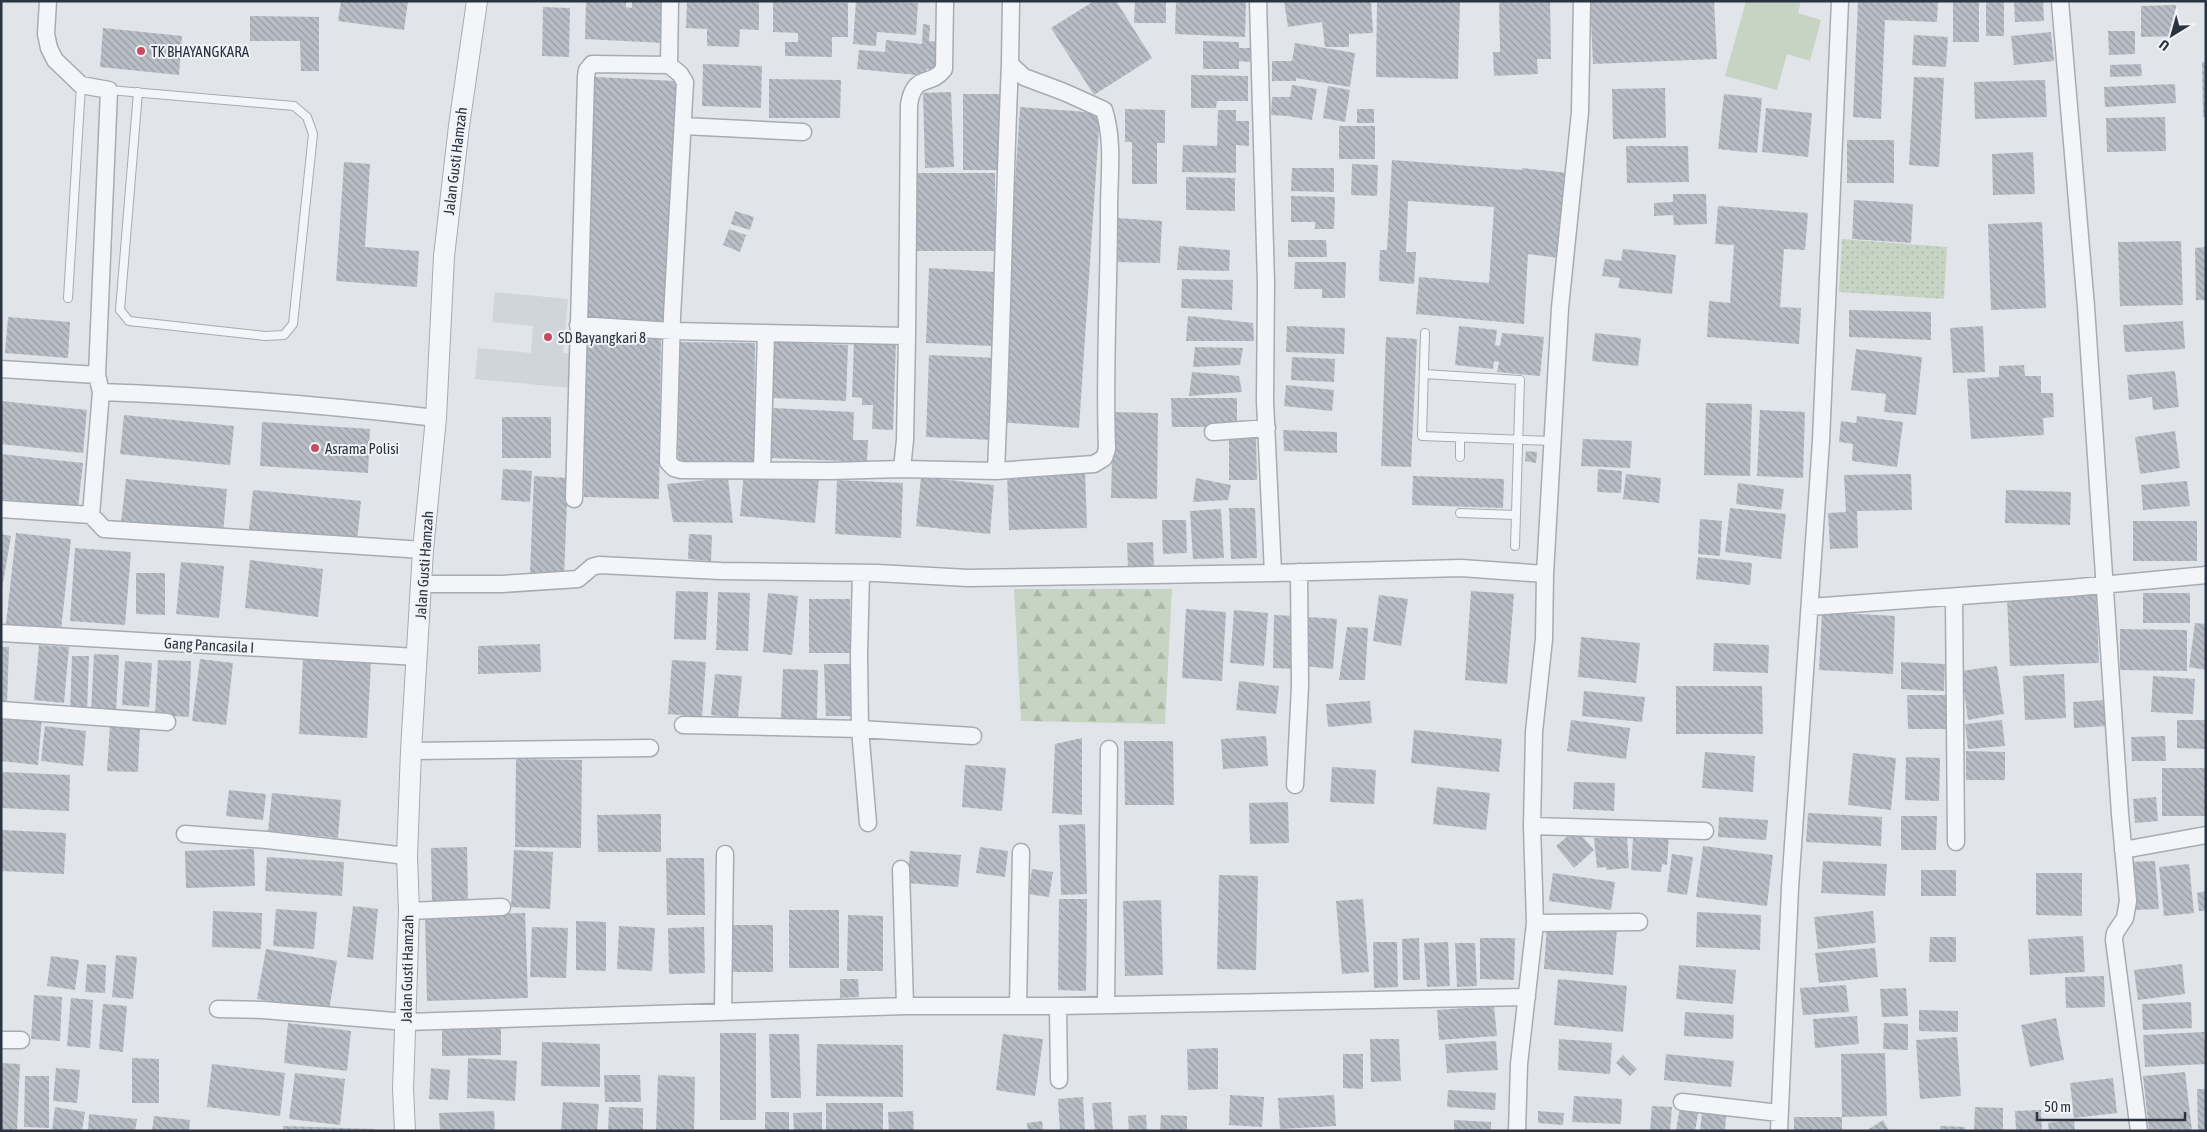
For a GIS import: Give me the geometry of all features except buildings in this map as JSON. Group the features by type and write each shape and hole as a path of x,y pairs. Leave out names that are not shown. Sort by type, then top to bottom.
{"street":[{"path":"48,1 46,34 49,48 59,64 81,84 109,90 97,375 101,392 91,515"},
{"name":"Jalan Gusti Hamzah","path":"405,1131 403,1088 408,911 407,856 411,751 423,584 423,550 436,418 444,256 459,126 477,1"},
{"path":"669,65 670,1"},
{"path":"902,469 907,336 909,105 911,91 915,86 939,75 944,69 945,1"},
{"path":"996,471 1002,344 1011,1"},
{"path":"1258,1 1266,283 1267,428 1274,573"},
{"path":"1517,1131 1519,1064 1535,922 1532,826 1534,732 1544,639 1560,308 1580,112 1582,1"},
{"path":"1779,1131 1786,1011 1790,888 1824,393 1840,1"},
{"path":"2060,1 2086,307 2128,909 2125,918 2115,933 2114,940 2139,1131"},
{"path":"574,499 584,98 587,70 592,64 669,65 680,74 685,82 672,316 674,331 668,462 674,468 681,470 830,471 902,469 996,471 1094,464 1104,458 1107,450 1110,185 1109,137 1104,110 1024,77 1010,64"},
{"path":"683,126 803,132"},
{"path":"578,325 674,331 907,336"},
{"path":"762,470 766,333"},
{"path":"1,369 97,375"},
{"path":"101,392 219,397 320,405 436,418"},
{"path":"1212,432 1267,428"},
{"path":"1,509 91,515 104,528 423,550"},
{"path":"423,584 502,584 578,579 592,567 600,565 721,571 861,573 968,578 1461,568 1546,574"},
{"path":"1295,785 1300,686 1299,572"},
{"path":"861,573 860,729 868,823"},
{"path":"1810,607 2105,585 2206,575"},
{"path":"1954,597 1956,842"},
{"name":"Gang Pancasila I","path":"1,634 417,657"},
{"path":"1,710 168,722"},
{"path":"683,725 860,729 973,736"},
{"path":"411,751 650,748"},
{"path":"1106,1004 1109,749"},
{"path":"1532,826 1705,831"},
{"path":"186,834 267,840 407,856"},
{"path":"2123,850 2206,835"},
{"path":"1018,1005 1021,852"},
{"path":"723,1012 725,854"},
{"path":"901,869 905,1006"},
{"path":"408,911 502,907"},
{"path":"1535,922 1639,922"},
{"path":"218,1009 263,1010 406,1022 905,1006 1058,1006 1527,998"},
{"path":"1058,1006 1059,1080"},
{"path":"1,1040 21,1040"},
{"path":"1682,1102 1779,1113"}],"lane":[{"path":"68,298 81,84"},
{"path":"109,90 138,92 294,106 306,117 313,134 293,324 284,335 265,336 129,322 120,310 138,92"},
{"path":"1426,333 1422,436 1553,441"},
{"path":"1424,374 1520,380 1516,546"},
{"path":"1460,438 1460,457"},
{"path":"1460,513 1516,515"}],"shaded area":[{"name":"SD Bayangkari 8","path":"495,292 568,299 563,353 574,354 571,388 475,379 478,348 531,353 533,326 492,322"}],"green space":[{"path":"1746,1 1801,1 1798,13 1821,20 1810,61 1787,54 1777,90 1725,76"},
{"path":"1842,239 1947,247 1944,299 1839,292"},
{"path":"1014,589 1172,589 1165,724 1021,721"}],"place":[{"name":"TK BHAYANGKARA","path":"141,51"},
{"name":"SD Bayangkari 8","path":"548,337"},
{"name":"Asrama Polisi","path":"315,448"}]}
